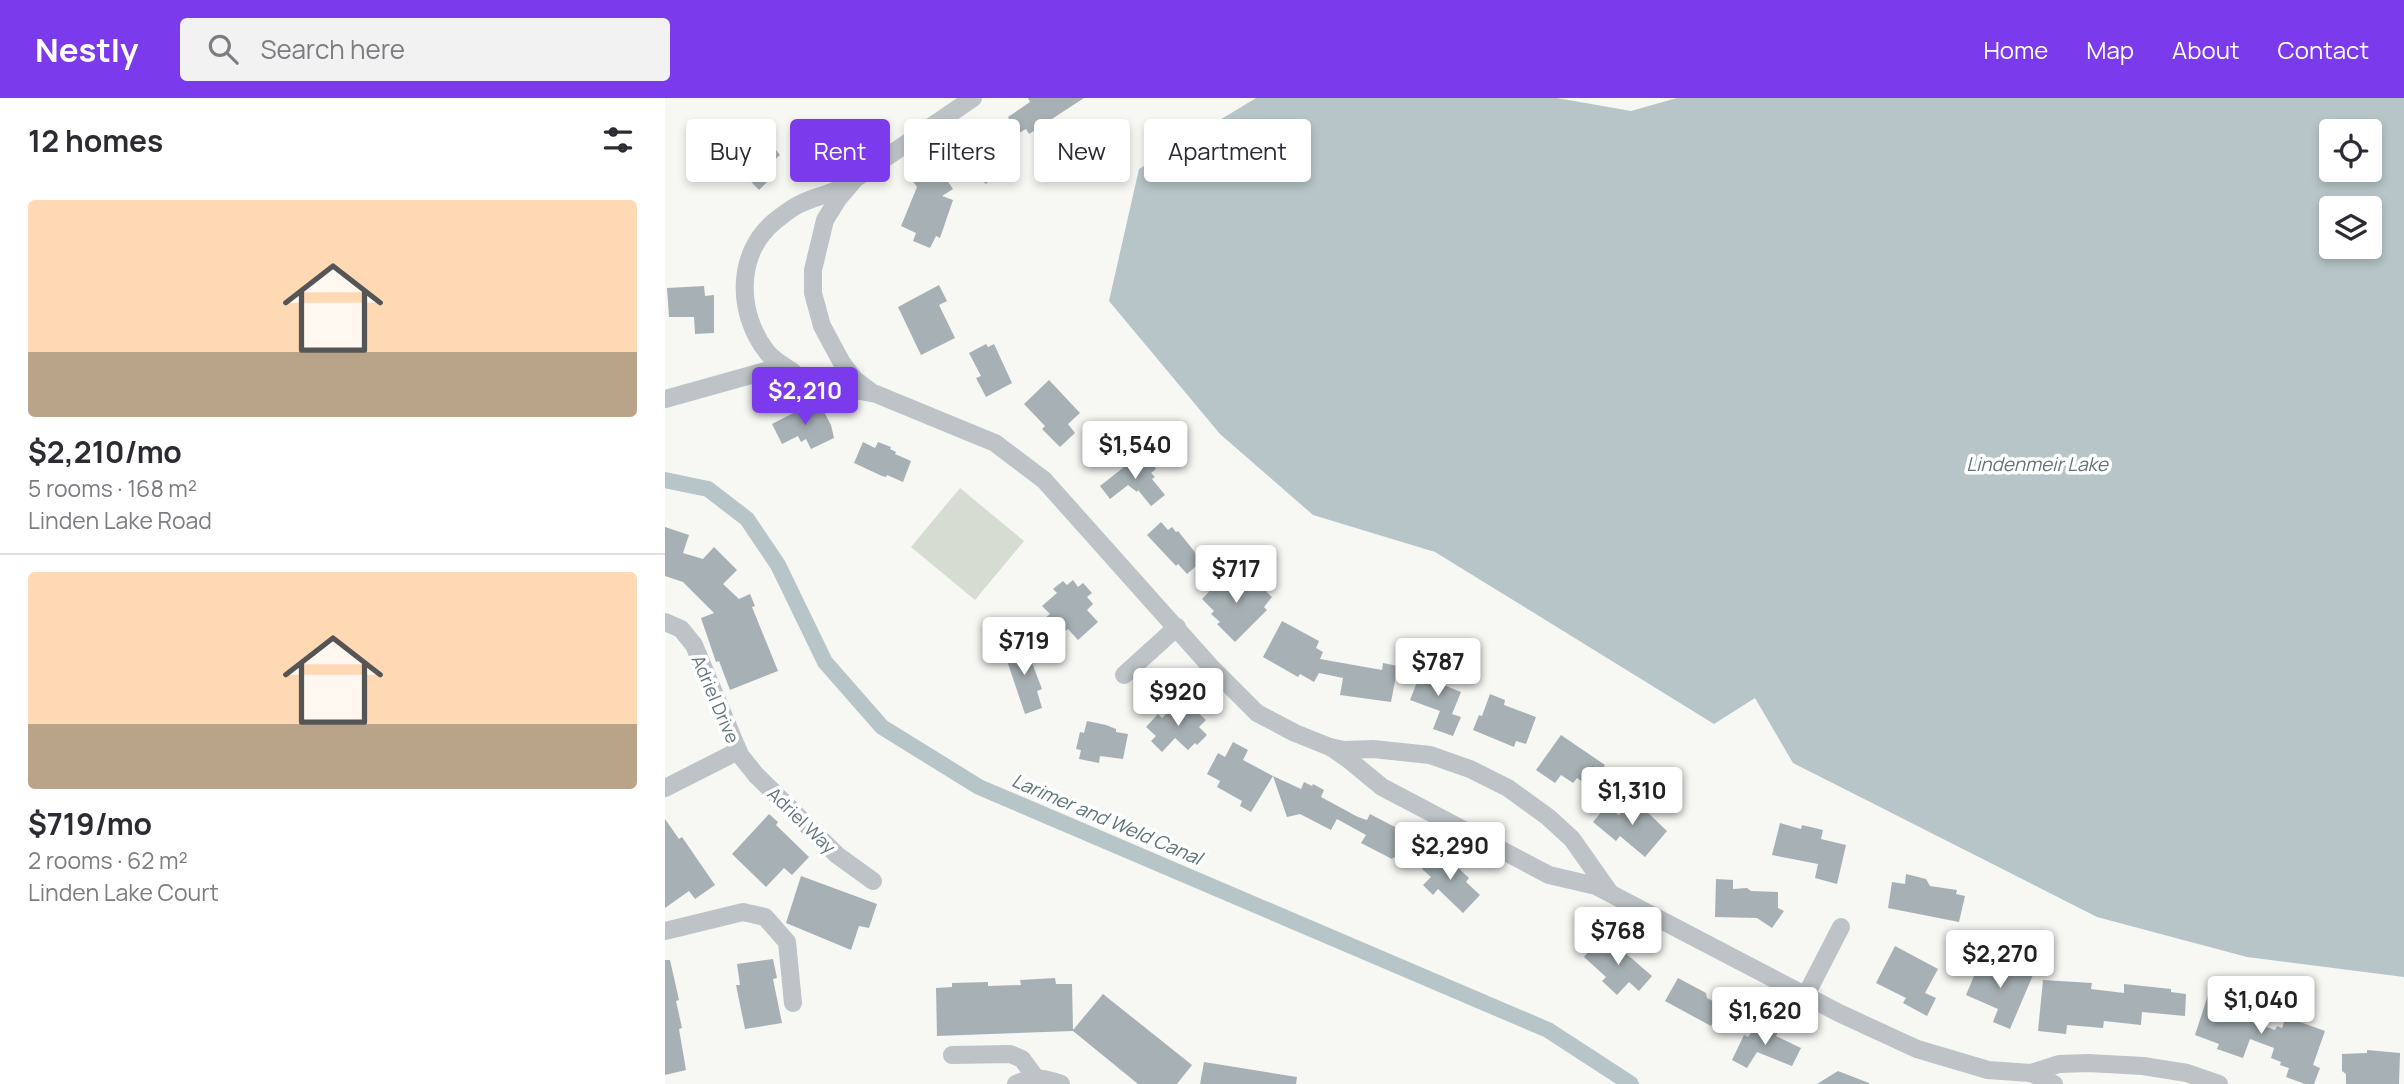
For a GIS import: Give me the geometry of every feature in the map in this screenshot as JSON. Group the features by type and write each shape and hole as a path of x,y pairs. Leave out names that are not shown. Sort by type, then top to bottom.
{"street":[{"path":"890,155 973,98"},
{"path":"797,375 768,354 749,323 744,299 747,264 757,242 773,223 804,202 835,192 850,182"},
{"path":"851,182 825,220 813,270 813,293 822,327 842,363 854,379 876,394"},
{"path":"665,399 769,370 782,370 814,382 876,394 995,443 1044,480 1210,666 1257,713 1330,747 1430,755 1470,769 1508,788 1548,817 1572,839 1610,893"},
{"name":"Adriel Drive","path":"665,622 681,629 694,645 738,751 665,788"},
{"path":"1124,675 1177,627"},
{"path":"1330,747 1382,787 1549,876 1580,880 1610,893 1806,995 1917,1049 1987,1070 2031,1073 2059,1065 2088,1063 2143,1066 2187,1073 2219,1084"},
{"name":"Adriel Way","path":"738,751 756,775 837,855 873,881"},
{"path":"665,931 743,912 765,917 787,942 793,1003"},
{"path":"1806,995 1841,927"},
{"path":"952,1055 1010,1054 1023,1059 1036,1077"},
{"path":"2031,1073 2054,1084"},
{"path":"1016,1084 1036,1077 1061,1084"}],"shaded area":[{"path":"960,488 1024,541 975,600 911,547"}],"water":[{"name":"Lindenmeir Lake","path":"1256,98 1557,98 1631,111 1677,98 2404,98 2404,977 2247,957 2097,917 1793,763 1755,698 1714,724 1435,552 1313,515 1220,434 1109,301 1139,169 1144,166 1144,182 1311,182 1311,119 1221,119"}],"building":[{"path":"1028,98 1084,98 1052,119 1034,119 1034,131 1029,134 1026,129 1020,132 1020,119 1008,117 1030,102"},
{"path":"751,182 767,182 759,190"},
{"path":"913,182 948,182 953,189 942,196 953,200 940,238 936,236 930,248 913,241 916,233 901,226 917,187"},
{"path":"939,285 947,301 939,305 955,338 921,355 898,307"},
{"path":"704,286 705,296 714,295 714,333 695,334 694,317 669,317 667,288"},
{"path":"986,344 988,347 994,344 1012,383 986,397 976,378 981,376 969,353"},
{"path":"1049,380 1080,413 1068,424 1075,433 1060,447 1042,429 1045,426 1024,404"},
{"path":"821,406 831,425 834,438 811,449 806,439 801,442 798,436 782,444 772,424 805,407 813,410"},
{"path":"863,442 875,448 878,442 891,447 895,454 911,461 903,482 854,463"},
{"path":"1146,456 1156,469 1151,473 1155,477 1152,479 1165,495 1151,506 1138,490 1137,492 1128,485 1110,499 1100,486 1133,460 1136,464"},
{"path":"1161,522 1168,530 1172,527 1178,531 1202,561 1187,574 1147,535"},
{"path":"665,527 689,535 683,553 703,559 714,547 737,570 723,584 739,599 750,594 755,606 752,607 778,671 730,690 719,661 716,662 701,618 714,613 683,582 665,576"},
{"path":"1228,572 1252,590 1258,584 1272,597 1264,607 1267,610 1235,642 1217,624 1220,622 1211,614 1214,611 1202,599"},
{"path":"1073,580 1078,587 1083,583 1092,593 1087,597 1093,604 1087,610 1098,622 1078,640 1068,629 1057,634 1044,619 1050,614 1042,606 1057,593 1053,589 1063,581 1067,585"},
{"path":"1282,621 1319,641 1316,648 1323,652 1320,659 1382,670 1383,663 1398,666 1391,702 1340,695 1343,678 1319,673 1314,682 1300,674 1298,677 1263,657"},
{"path":"1024,642 1042,689 1037,691 1042,708 1025,714 1003,649"},
{"path":"1424,664 1446,672 1441,684 1461,692 1452,714 1461,717 1453,736 1433,729 1440,711 1410,700"},
{"path":"1490,694 1505,700 1504,705 1536,717 1526,744 1516,741 1514,747 1473,730 1479,715 1482,716"},
{"path":"1176,704 1184,711 1186,709 1190,712 1193,708 1206,720 1199,727 1207,735 1188,750 1175,738 1162,752 1151,741 1156,736 1146,727 1158,714 1162,718"},
{"path":"1087,721 1128,734 1123,759 1100,756 1099,763 1079,759 1081,750 1076,749 1080,732 1084,733"},
{"path":"1561,735 1605,765 1590,787 1577,778 1573,783 1561,775 1555,783 1536,770"},
{"path":"1233,742 1248,750 1243,760 1273,776 1251,812 1240,806 1242,801 1217,787 1220,781 1207,774 1218,753 1225,757"},
{"path":"1273,776 1301,789 1304,782 1312,786 1313,784 1324,790 1321,797 1358,817 1367,820 1370,814 1416,838 1403,862 1361,843 1366,835 1337,819 1331,830 1300,814 1287,817"},
{"path":"1631,801 1667,831 1645,857 1620,836 1616,841 1593,822 1606,806 1619,815"},
{"path":"769,814 778,822 776,825 809,857 792,875 784,868 766,887 732,854"},
{"path":"665,819 679,839 682,837 715,885 695,899 689,891 665,908"},
{"path":"1780,823 1801,829 1802,825 1823,830 1821,839 1846,845 1837,884 1815,878 1818,864 1772,855"},
{"path":"1440,851 1469,878 1466,882 1480,895 1463,913 1438,889 1433,895 1423,885 1431,877 1422,869"},
{"path":"1906,874 1926,879 1930,886 1957,890 1956,894 1965,896 1959,922 1888,908 1892,882 1905,884"},
{"path":"801,876 877,904 869,928 859,926 851,950 786,923"},
{"path":"1716,879 1733,880 1733,889 1778,892 1778,908 1784,911 1772,928 1757,918 1715,917"},
{"path":"1608,938 1652,976 1639,991 1629,982 1617,995 1602,981 1606,977 1584,957 1592,948 1596,952"},
{"path":"1895,946 1938,969 1925,993 1936,998 1927,1016 1903,1003 1906,998 1876,983"},
{"path":"1982,957 2021,973 2022,971 2033,975 2010,1029 1993,1022 1998,1009 1966,995"},
{"path":"773,959 777,978 773,979 782,1023 745,1029 736,985 740,985 737,964"},
{"path":"665,960 670,960 679,1000 676,1001 686,1070 665,1075"},
{"path":"1055,978 1056,984 1072,984 1073,1030 1103,994 1192,1065 1177,1084 1138,1084 1073,1031 937,1036 936,988 952,987 952,983 1021,985 1020,980"},
{"path":"1678,978 1706,993 1707,998 1722,1006 1711,1026 1665,1001"},
{"path":"2043,980 2092,983 2091,989 2124,993 2124,984 2171,989 2171,992 2186,994 2185,1016 2142,1012 2141,1025 2104,1021 2103,1028 2067,1025 2066,1034 2038,1031"},
{"path":"2209,992 2258,1007 2253,1022 2275,1030 2277,1026 2282,1028 2286,1017 2325,1031 2313,1065 2320,1068 2314,1084 2305,1084 2286,1077 2289,1068 2271,1058 2274,1048 2250,1039 2243,1058 2217,1049 2219,1044 2195,1035"},
{"path":"1760,1021 1779,1030 1776,1036 1801,1048 1792,1066 1757,1052 1747,1068 1732,1060 1744,1035 1748,1037"},
{"path":"2367,1050 2400,1053 2399,1084 2346,1084 2346,1074 2342,1071 2342,1054 2367,1053"},
{"path":"1204,1062 1297,1077 1296,1084 1200,1084"},
{"path":"1838,1071 1869,1083 1869,1084 1817,1084"}],"waterway":[{"name":"Larimer and Weld Canal","path":"665,480 708,489 747,519 778,565 825,662 882,727 979,787 1548,1030 1631,1084"}]}
